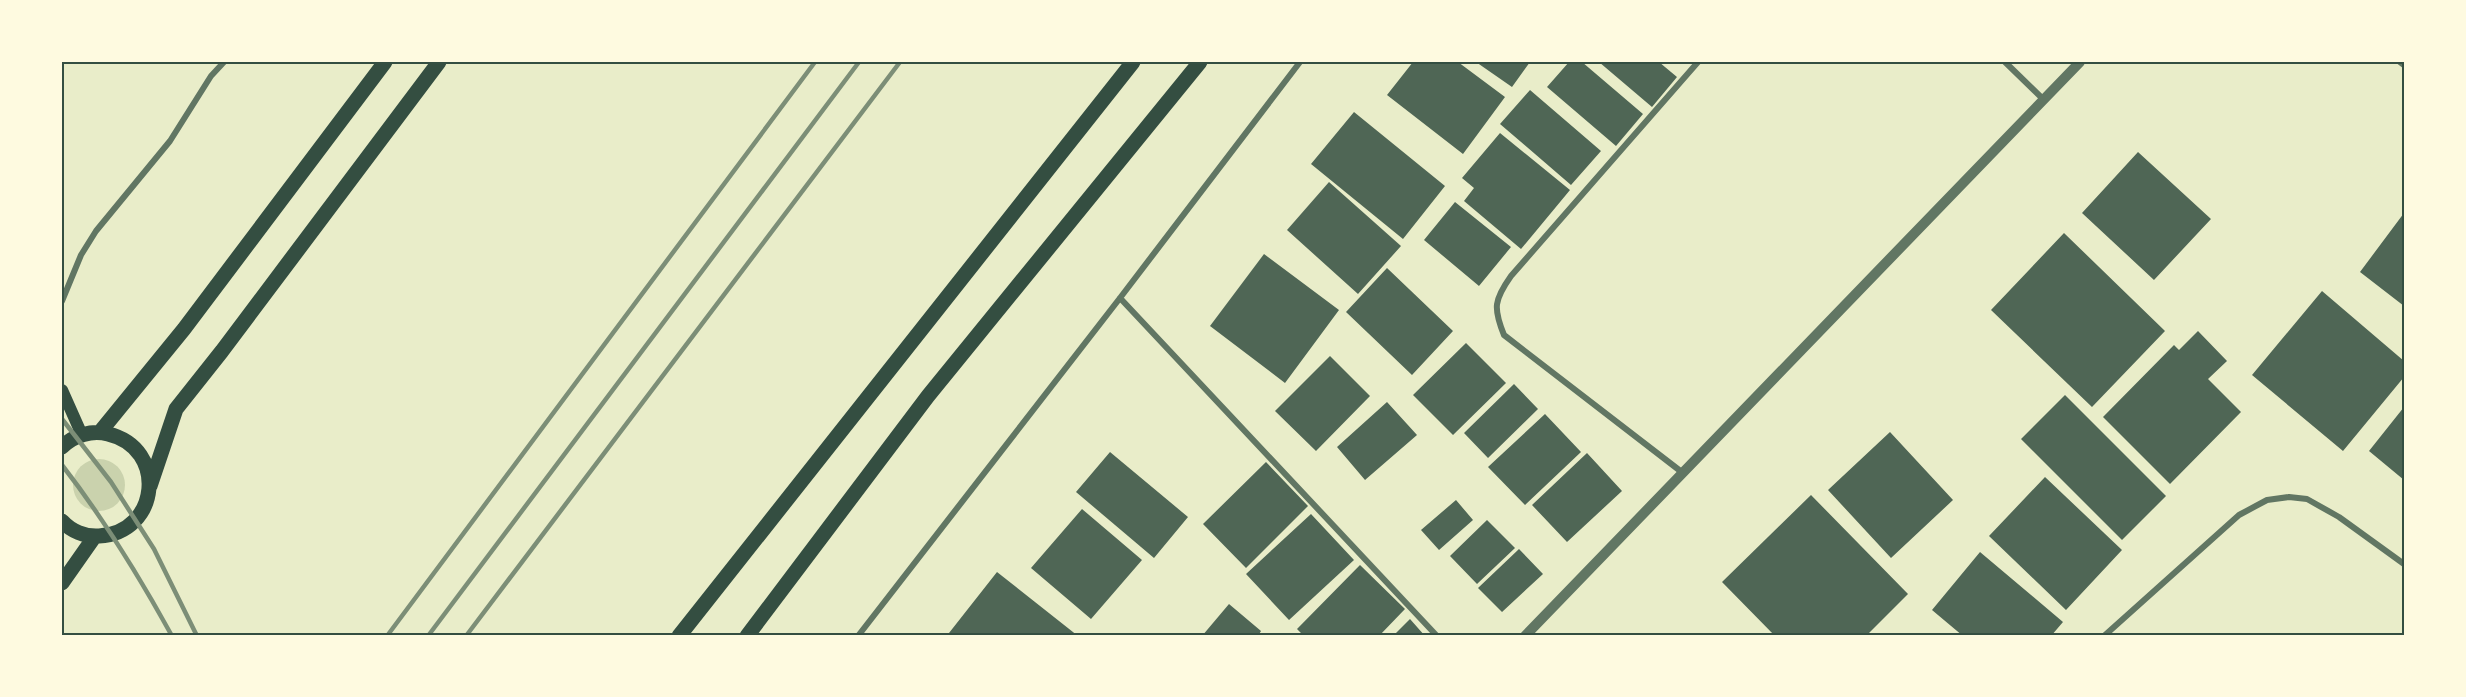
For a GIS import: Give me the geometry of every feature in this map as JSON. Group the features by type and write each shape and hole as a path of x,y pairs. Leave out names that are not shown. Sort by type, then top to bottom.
{"main road":[{"path":"100,432 184,329 385,62"},
{"path":"62,521 80,533 95,536 112,535 126,528 138,517 147,503 150,486 176,409 439,62"},
{"path":"679,636 1133,62"},
{"path":"747,636 928,396 1200,62"},
{"path":"62,390 82,435"},
{"path":"62,447 82,435 100,432 116,436 130,444 141,456 148,470 150,486"},
{"path":"62,583 95,536"}],"street":[{"path":"62,301 81,255 96,231 170,141 212,76 224,62"},
{"path":"858,636 1300,62"},
{"path":"1683,472 1504,335 1497,317 1496,303 1500,291 1511,276 1698,62"},
{"path":"2005,62 2043,99"},
{"path":"1525,636 2080,62"},
{"path":"2400,62 2404,65"},
{"path":"1120,298 1437,636"},
{"path":"2104,636 2239,515 2268,500 2289,496 2307,499 2339,517 2404,564"}],"green space":[{"path":"94,459 104,459 114,463 121,470 125,485 121,500 114,507 104,511 94,511 84,507 77,500 73,490 73,480 77,470 84,463"}],"building":[{"path":"1413,62 1458,62 1505,97 1463,154 1387,95"},
{"path":"1476,62 1530,62 1512,87"},
{"path":"1569,62 1582,62 1643,114 1616,146 1547,87"},
{"path":"1599,62 1659,62 1677,77 1652,107"},
{"path":"1530,90 1601,151 1571,185 1500,124"},
{"path":"1354,112 1445,186 1403,239 1311,164"},
{"path":"1500,133 1570,190 1521,249 1464,201 1474,188 1462,178"},
{"path":"2138,152 2211,219 2154,280 2082,213"},
{"path":"1329,182 1401,246 1358,294 1287,230"},
{"path":"1455,202 1511,247 1479,286 1424,240"},
{"path":"2404,213 2404,306 2360,272"},
{"path":"2064,233 2165,331 2092,407 1991,310"},
{"path":"1264,254 1339,310 1285,383 1210,326"},
{"path":"1387,268 1453,331 1412,375 1346,312"},
{"path":"2322,291 2404,361 2404,377 2343,451 2252,375"},
{"path":"2198,331 2227,361 2208,379 2241,412 2170,484 2103,417 2174,345 2179,350"},
{"path":"1466,343 1506,383 1453,435 1413,395"},
{"path":"1330,356 1370,396 1316,451 1275,411"},
{"path":"1514,384 1538,409 1488,458 1464,433"},
{"path":"2065,395 2166,496 2122,540 2021,439"},
{"path":"1387,402 1417,435 1365,480 1337,447"},
{"path":"2404,407 2404,480 2369,451"},
{"path":"1545,414 1581,452 1525,505 1488,467"},
{"path":"1890,432 1953,500 1891,558 1828,490"},
{"path":"1110,452 1188,517 1154,558 1076,492"},
{"path":"1587,453 1622,491 1567,542 1532,505"},
{"path":"1266,462 1308,506 1246,568 1203,524"},
{"path":"2045,477 2122,550 2066,610 1989,536"},
{"path":"1811,495 1908,594 1866,636 1775,636 1722,582"},
{"path":"1456,500 1473,520 1439,550 1421,530"},
{"path":"1082,509 1142,560 1091,619 1031,568"},
{"path":"1311,514 1354,560 1289,620 1246,574"},
{"path":"1487,520 1515,548 1477,584 1450,556"},
{"path":"1519,549 1543,574 1502,612 1478,588"},
{"path":"1980,552 2063,622 2051,636 1963,636 1932,610"},
{"path":"1360,565 1405,609 1379,636 1304,636 1297,629"},
{"path":"997,572 1078,636 952,636 949,633"},
{"path":"1229,604 1261,631 1258,636 1202,636"},
{"path":"1410,619 1425,636 1393,636"}],"railway":[{"path":"387,636 815,62"},
{"path":"428,636 859,62"},
{"path":"466,636 900,62"},
{"path":"62,419 111,482 154,549 197,636"},
{"path":"62,465 120,548 172,636"}]}
